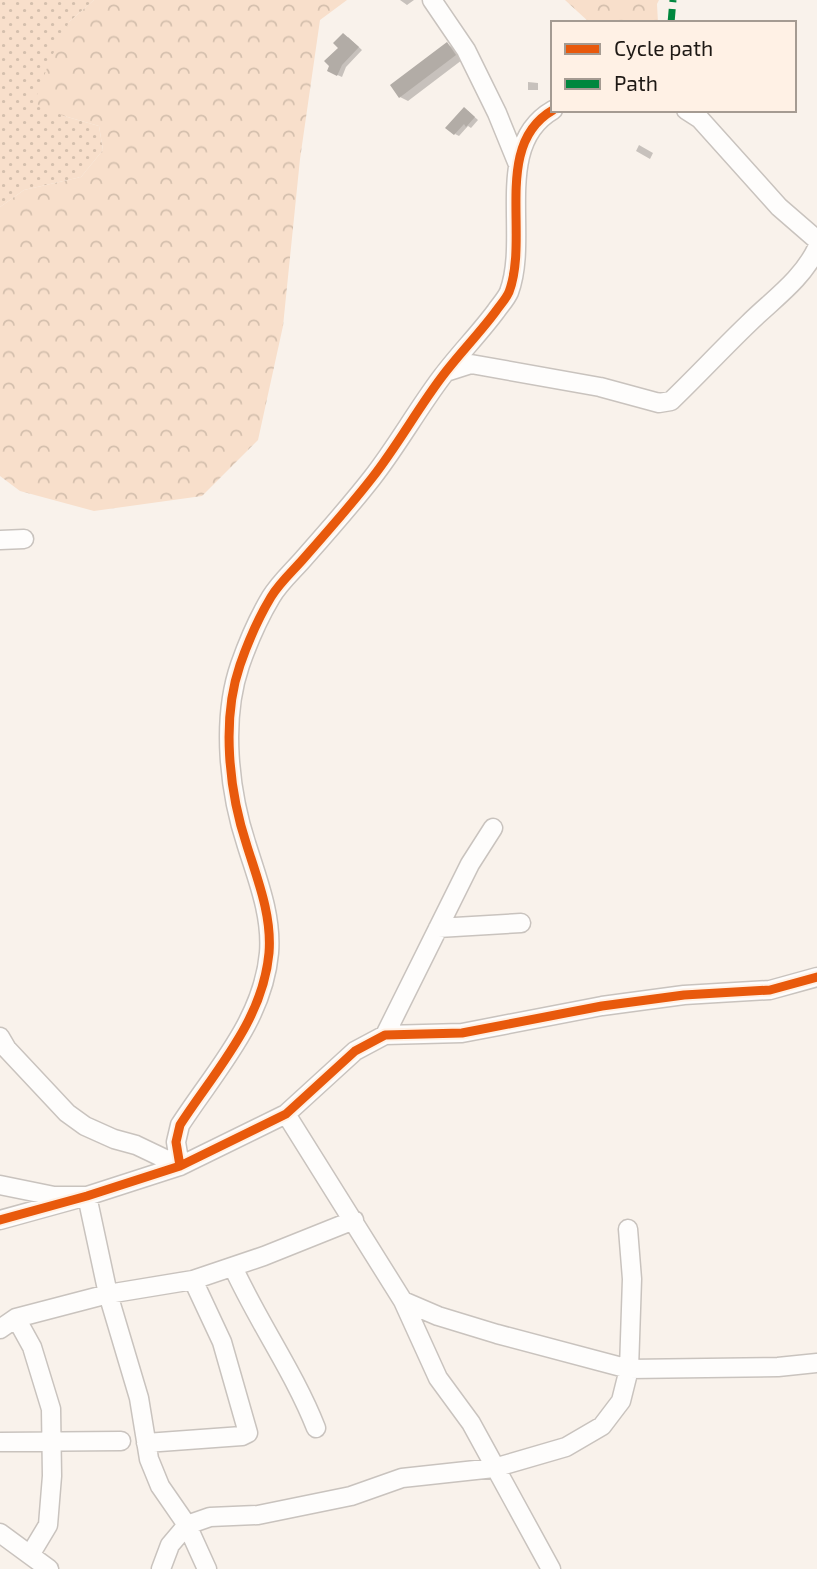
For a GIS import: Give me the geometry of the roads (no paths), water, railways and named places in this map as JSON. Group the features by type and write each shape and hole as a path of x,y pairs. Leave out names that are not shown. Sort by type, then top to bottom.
{"street":[{"path":"432,0 466,50 497,113 517,162"},
{"path":"180,1167 176,1142 180,1125 244,1030 260,995 269,953 268,923 260,883 235,804 230,769 231,708 239,666 273,594 372,478 446,372 509,294 517,238 517,162 528,135 540,118 551,111"},
{"path":"690,112 700,119 779,207 817,240"},
{"path":"446,372 471,364 600,387 659,403 671,401 748,323 782,293 810,262 817,248"},
{"path":"0,540 24,540"},
{"path":"385,1035 470,864 493,828"},
{"path":"438,928 521,923"},
{"path":"0,1220 180,1167 286,1114 355,1051 385,1035 462,1033 602,1006 684,995 770,990 817,977"},
{"path":"0,1037 7,1049 67,1113 85,1126 136,1145 180,1167"},
{"path":"286,1114 403,1301 438,1378 471,1423 551,1569"},
{"path":"0,1185 54,1195 87,1196"},
{"path":"87,1196 108,1294 139,1398 149,1459 160,1486 187,1525 207,1569"},
{"path":"0,1329 16,1318 108,1294 193,1280 264,1256 354,1220"},
{"path":"162,1569 170,1545 187,1525 210,1517 258,1515 351,1496 402,1478 494,1468 566,1447 602,1426 621,1401 629,1369 632,1279 628,1229"},
{"path":"233,1267 249,1302 307,1405 316,1428"},
{"path":"146,1443 242,1436 248,1433 222,1342 193,1280"},
{"path":"403,1301 438,1316 497,1334 629,1369 778,1367 817,1363"},
{"path":"16,1318 32,1347 51,1409 48,1525 30,1555"},
{"path":"0,1442 121,1441"},
{"path":"0,1533 49,1569"}]}
